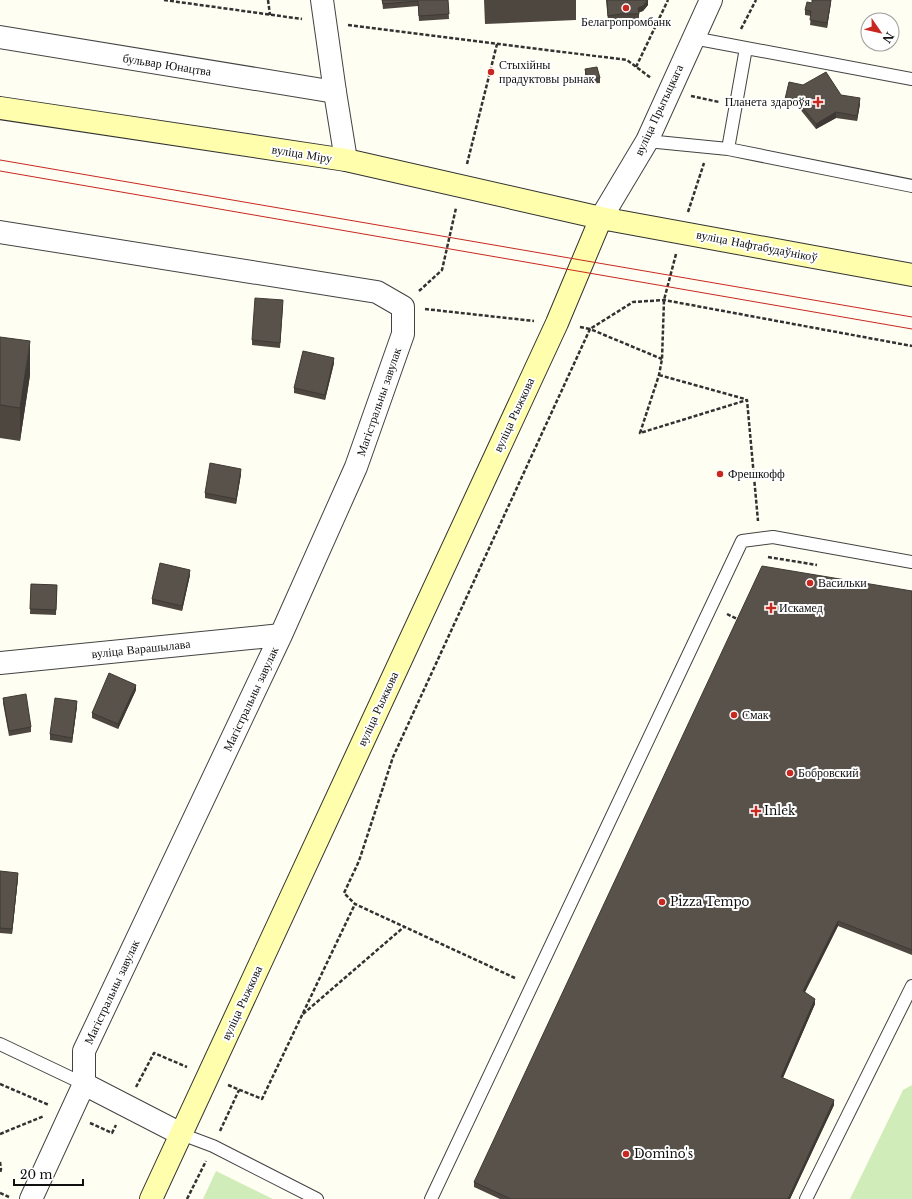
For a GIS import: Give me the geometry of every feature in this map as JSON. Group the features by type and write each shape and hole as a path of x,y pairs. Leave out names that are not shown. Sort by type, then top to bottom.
{"main road":[{"name":"вуліца Міру","path":"0,108 346,160 601,218"},
{"name":"вуліца Нафтабудаўнікоў","path":"601,218 912,275"},
{"name":"вуліца Рыжкова","path":"151,1199 557,323 601,218"}],"street":[{"path":"322,0 346,160"},
{"name":"вуліца Прытыцкага","path":"601,218 647,142 711,0"},
{"name":"бульвар Юнацтва","path":"0,37 335,92"},
{"name":"Магістральны завулак","path":"0,232 377,292 403,307 403,334 356,467 281,635 84,1051 84,1084"},
{"name":"вуліца Варашылава","path":"0,663 281,635"},
{"path":"32,1199 84,1084 181,1134"}],"lane":[{"path":"693,38 912,80"},
{"path":"728,149 746,48"},
{"path":"647,142 728,149 912,186"},
{"path":"431,1199 742,542 774,537 912,562"},
{"path":"806,1199 912,986"},
{"path":"0,1044 84,1084"},
{"path":"181,1134 213,1146 317,1199"}],"path":[{"path":"164,0 270,15 626,60 669,92 719,102 718,106"},
{"path":"268,0 270,15"},
{"path":"636,67 668,0"},
{"path":"708,147 682,232 664,300 662,359 659,375 640,433 746,400"},
{"path":"664,300 912,346"},
{"path":"301,1016 406,927 355,904 344,892 359,862 393,756 590,329 662,359"},
{"path":"659,375 746,400"},
{"path":"746,400 760,539"},
{"path":"727,614 739,620"},
{"path":"0,1134 46,1115"},
{"path":"0,1162 0,1173"},
{"path":"0,1193 12,1199"}],"green space":[{"path":"912,1085 912,1199 850,1199 903,1090"},
{"path":"216,1171 273,1199 203,1199"}],"building":[{"path":"382,0 448,0 449,14 419,16 418,1 383,4"},
{"name":"Белагропромбанк","path":"607,0 648,0 643,6 638,8 639,14 608,16"},
{"path":"812,0 831,0 827,23 810,20 811,11 805,10 807,2 812,3"},
{"path":"597,67 600,78 587,79 585,69"},
{"name":"Планета здароўя","path":"826,72 841,95 860,98 857,116 836,112 816,124 799,103 785,99 789,82 803,85"},
{"path":"255,298 283,300 280,343 252,340"},
{"path":"0,337 30,341 20,408 0,405"},
{"path":"303,351 334,358 325,395 294,388"},
{"path":"210,463 241,469 236,499 205,493"},
{"path":"160,563 190,570 182,606 152,599"},
{"name":"Бобровский","path":"762,566 912,591 912,950 838,921 803,991 815,999 781,1077 834,1100 788,1199 511,1199 474,1182"},
{"path":"31,584 57,585 56,610 30,609"},
{"path":"109,673 136,685 118,724 92,713"},
{"path":"26,694 31,727 9,731 3,698"},
{"path":"55,698 77,701 72,738 50,734"},
{"path":"0,871 18,873 12,929 0,928"}],"tram line":[{"path":"0,160 912,317"},
{"path":"0,171 912,329"}],"place":[{"name":"Белагропромбанк","path":"626,8"},
{"name":"Стыхійны прадуктовы рынак","path":"491,72"},
{"name":"Планета здароўя","path":"818,102"},
{"name":"Фрешкофф","path":"720,474"},
{"name":"Васильки","path":"810,583"},
{"name":"Искамед","path":"771,608"},
{"name":"Смак","path":"734,715"},
{"name":"Бобровский","path":"790,773"},
{"name":"Inlek","path":"756,811"},
{"name":"Pizza Tempo","path":"662,902"},
{"name":"Domino's","path":"626,1154"}]}
